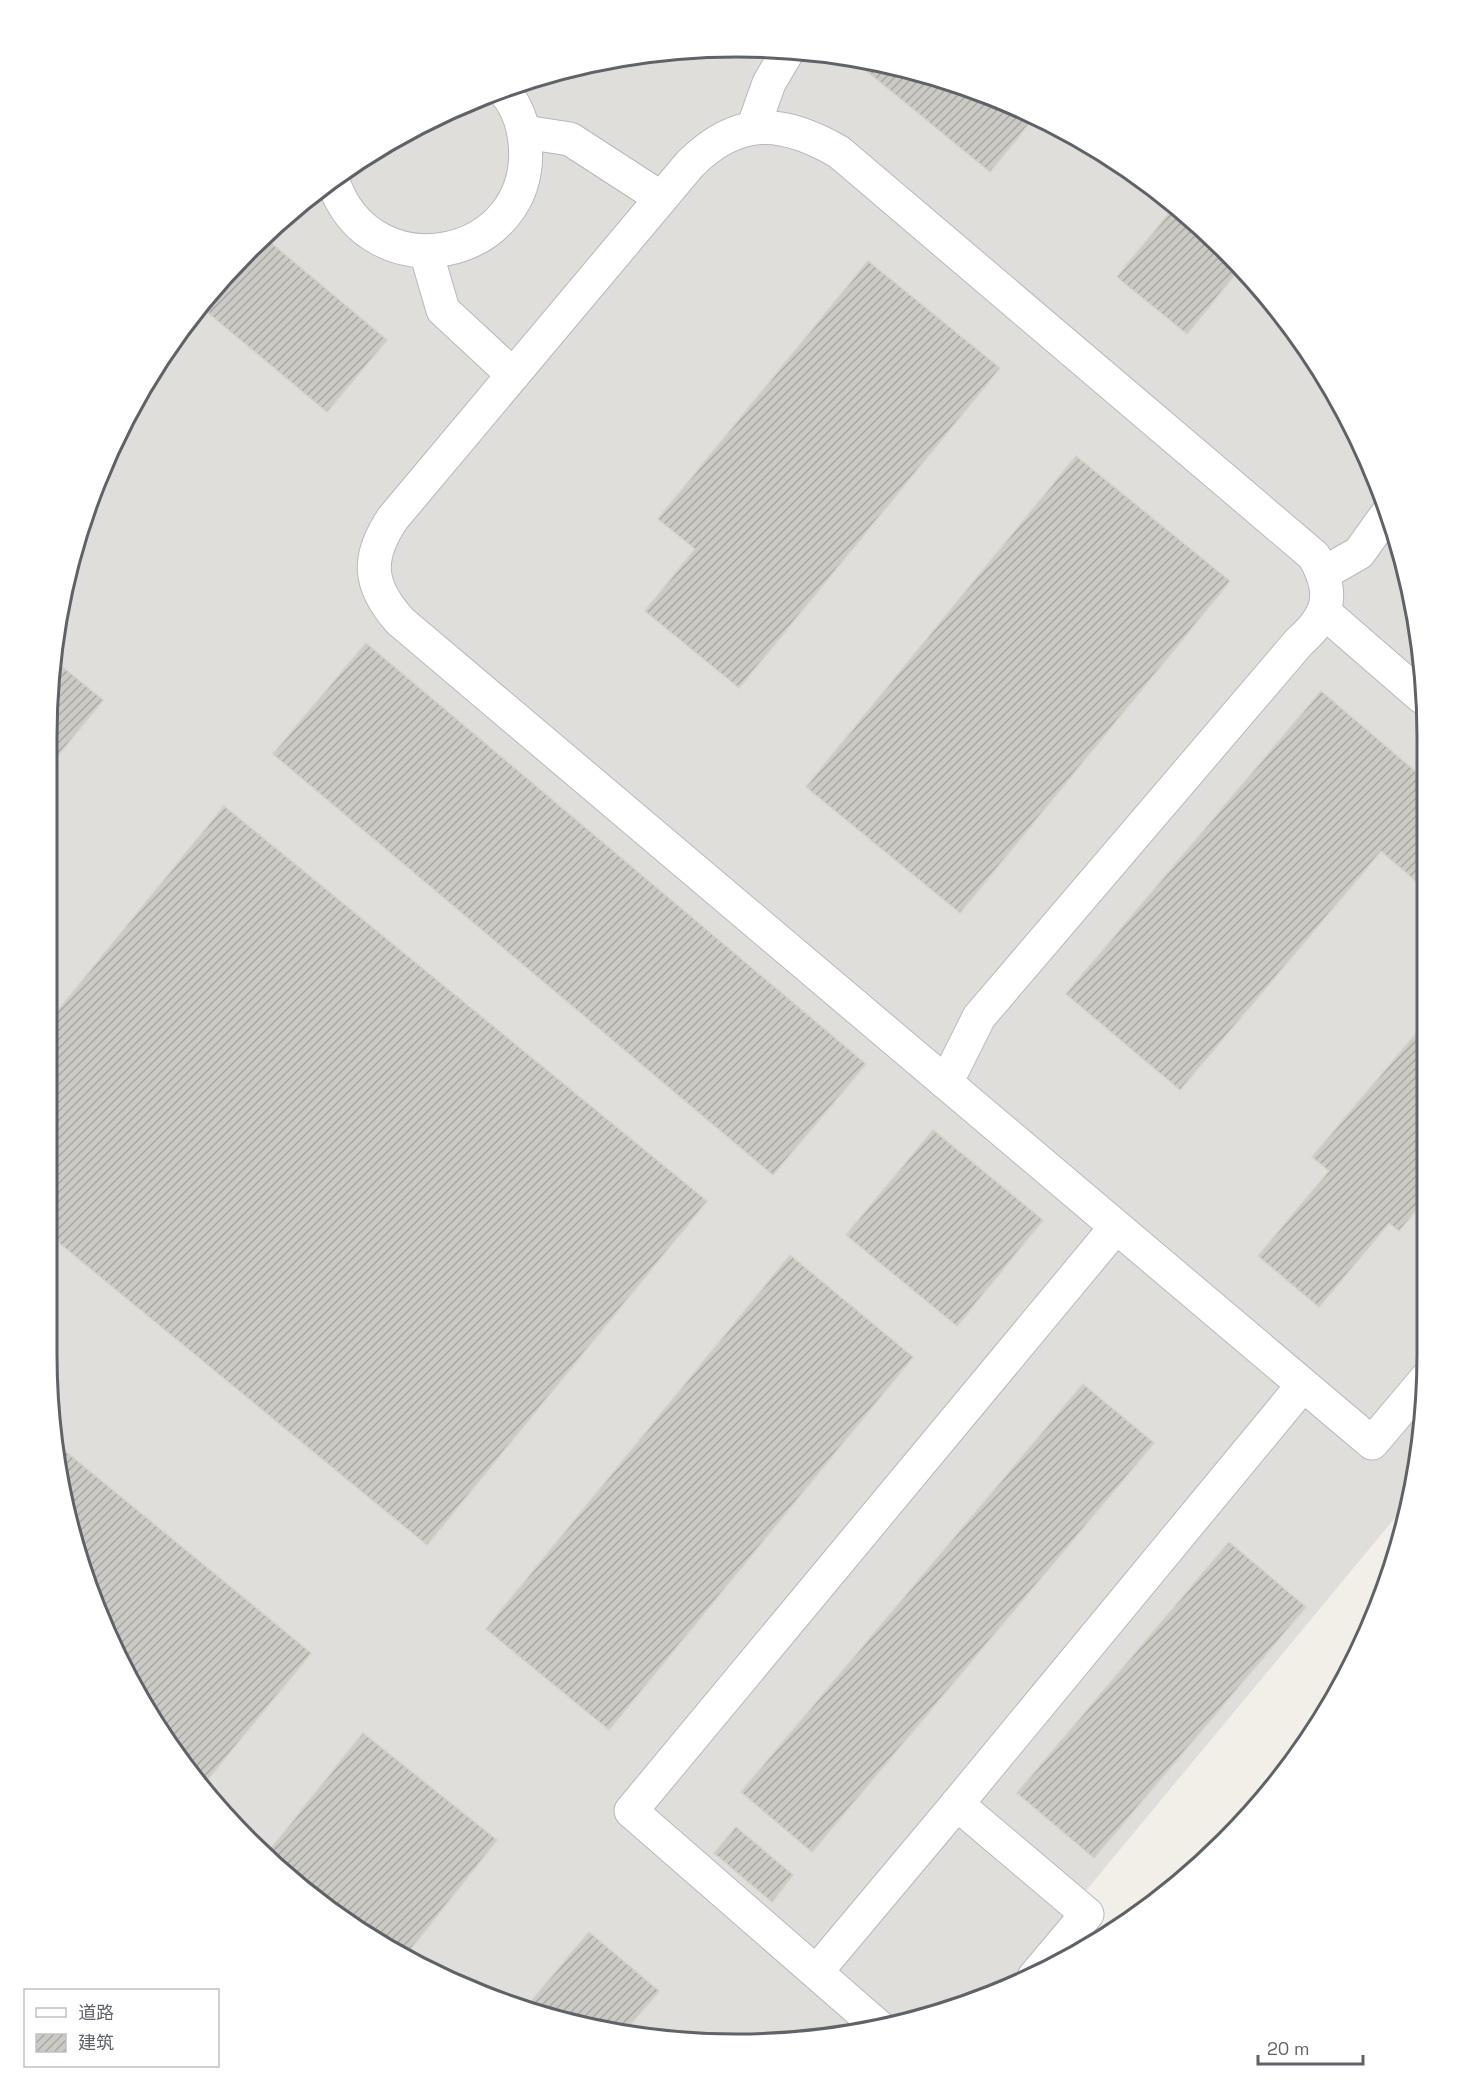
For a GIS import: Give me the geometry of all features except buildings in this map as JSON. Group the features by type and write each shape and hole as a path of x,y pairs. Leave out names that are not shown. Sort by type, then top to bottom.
{"lane":[{"path":"753,128 769,83 784,58"},
{"path":"336,189 349,214 365,230 383,242 404,249 426,252 448,250 469,242 488,231 503,216 516,197 523,176 526,154 524,132 517,111 508,97"},
{"path":"946,1083 979,1017 1299,642 1314,629 1324,612 1327,592 1324,573 1314,556 839,152 812,137 783,129 753,128 729,134 707,147 690,164 393,518 380,537 374,560 376,583 385,604 400,621 1116,1227 1372,1443 1416,1391"},
{"path":"524,132 570,139 661,198"},
{"path":"426,252 443,310 513,375"},
{"path":"1324,573 1359,553 1382,521"},
{"path":"1324,612 1416,692"},
{"path":"872,2021 631,1811 1116,1227"},
{"path":"817,1971 1303,1385"},
{"path":"957,1804 1087,1914 1051,1957"}],"shaded area":[{"path":"693,58 781,58 870,70 913,80 956,93 1038,127 1077,148 1151,198 1218,256 1248,289 1302,359 1347,436 1381,518 1394,561 1411,648 1416,693 1417,737 1417,1354 1416,1398 1411,1443 1398,1515 1018,1973 956,1998 913,2011 870,2021 781,2033 693,2033 604,2021 518,1998 436,1964 359,1919 289,1865 256,1835 226,1802 172,1732 127,1655 93,1573 80,1530 63,1443 58,1398 57,1354 58,693 70,604 80,561 93,518 127,436 148,397 198,323 256,256 289,226 359,172 397,148 436,127 518,93 604,70 648,63"}]}
